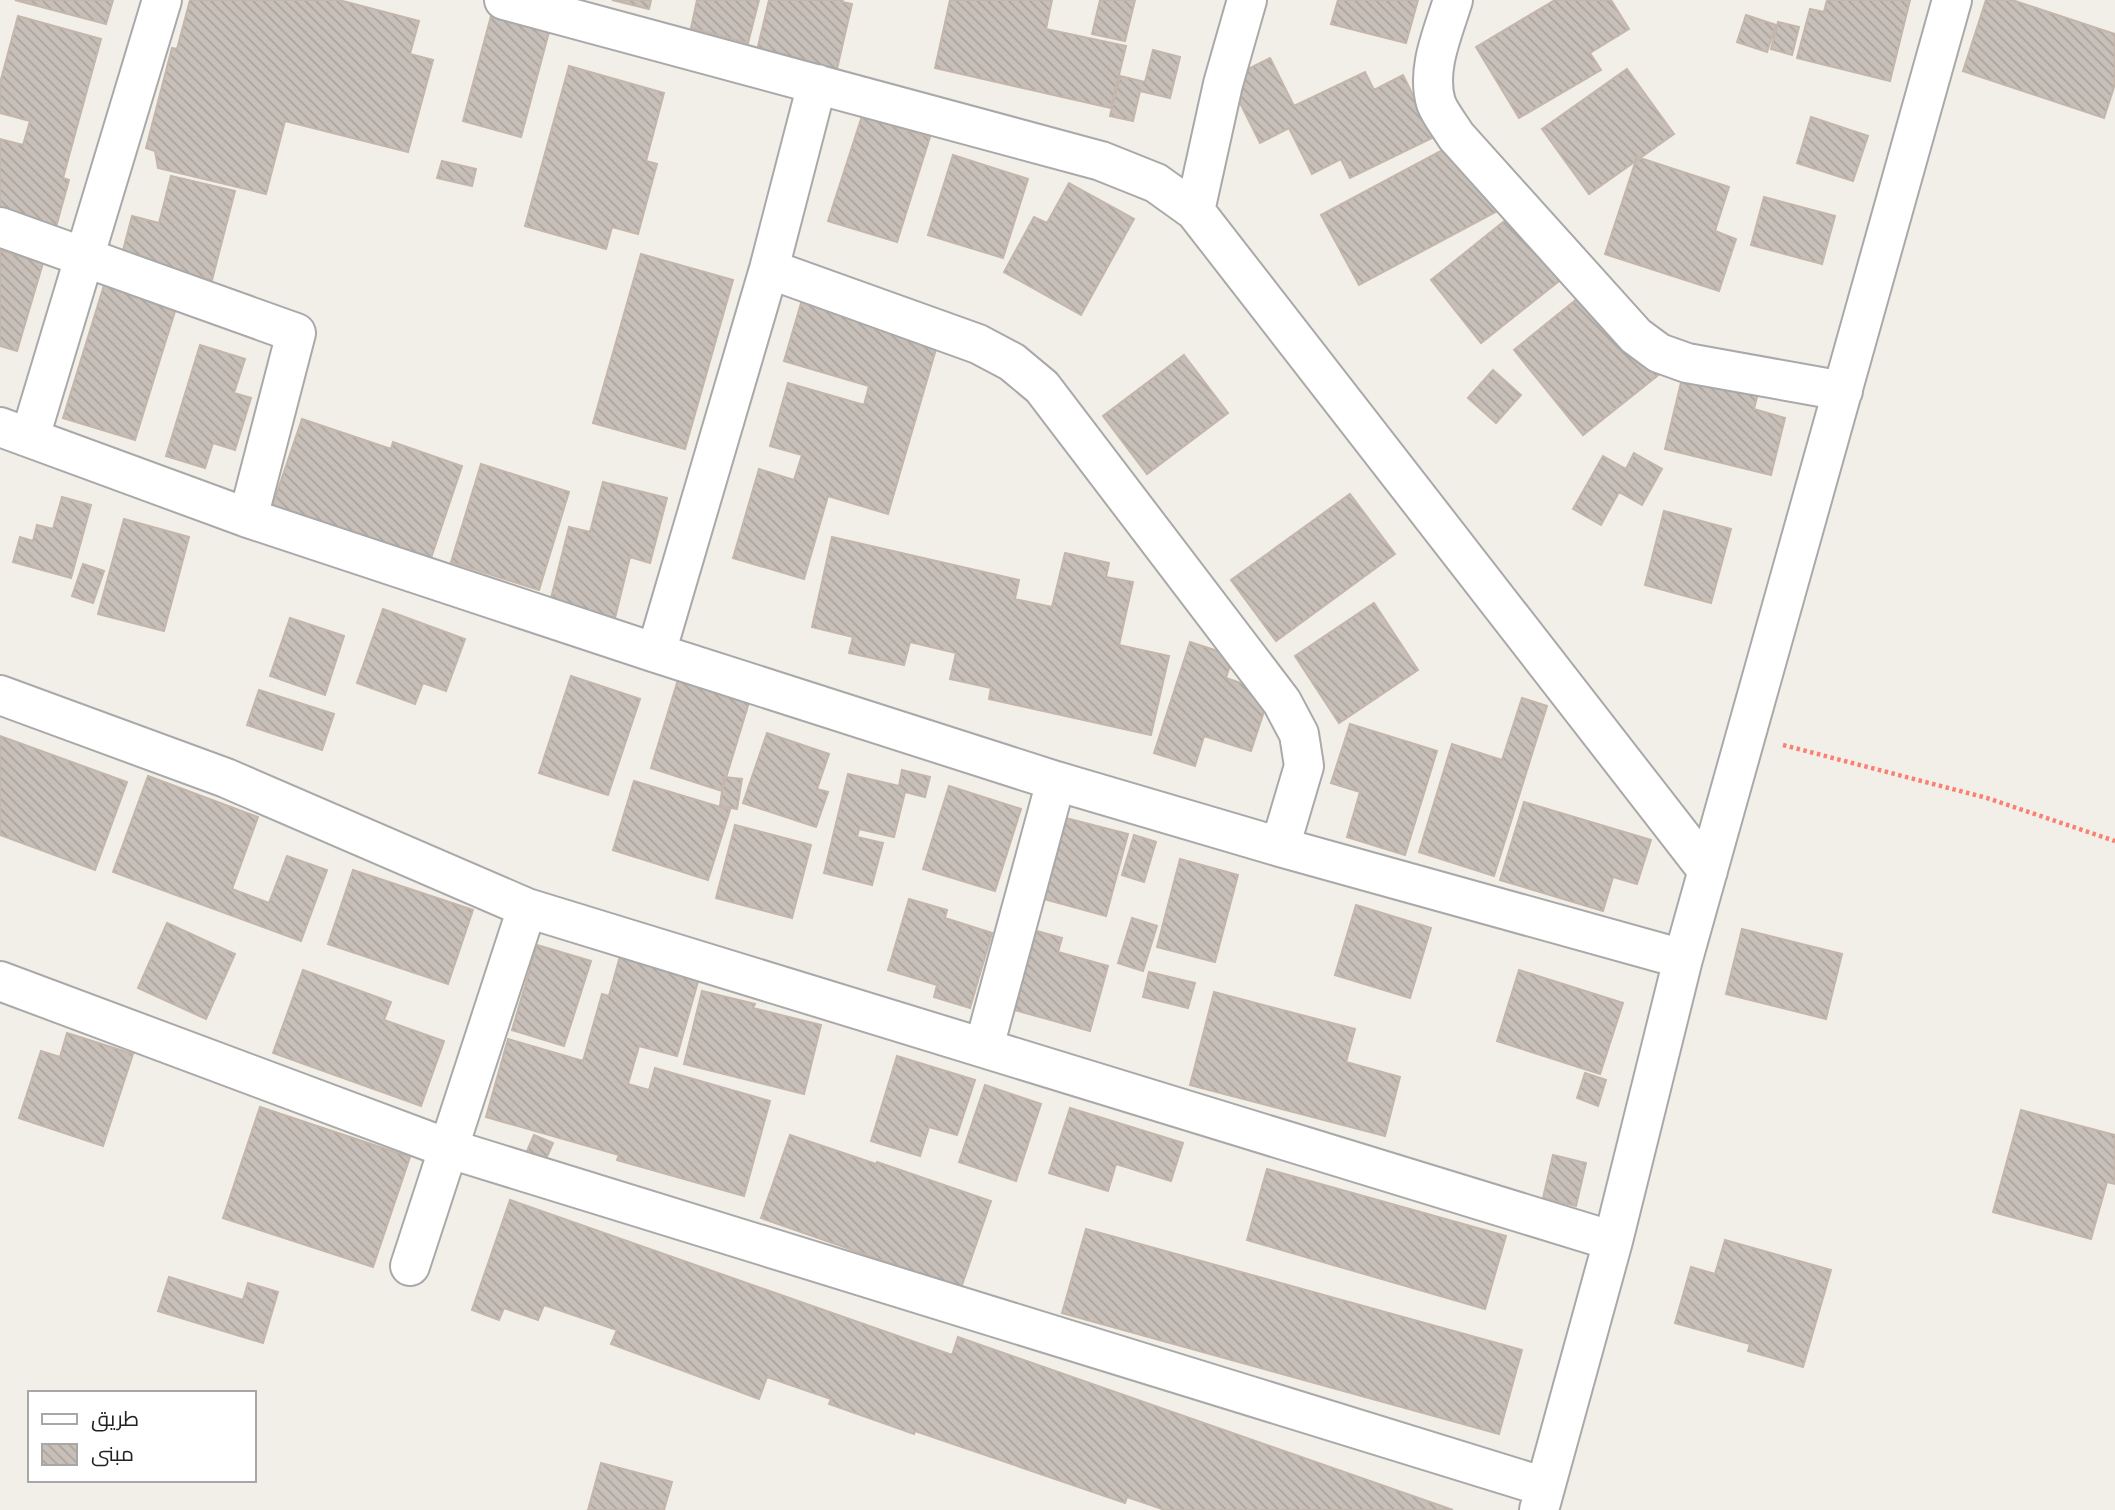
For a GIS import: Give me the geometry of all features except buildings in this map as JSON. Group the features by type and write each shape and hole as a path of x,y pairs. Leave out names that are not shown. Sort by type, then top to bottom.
{"street":[{"path":"162,0 84,256 15,432 248,518 1056,781 1280,847 1684,959"},
{"path":"504,0 1101,161 1156,183 1195,211 1709,872"},
{"path":"1195,211 1223,85 1247,0"},
{"path":"1453,0 1432,81 1437,106 1456,136 1636,336 1660,353 1687,363 1843,391"},
{"path":"0,981 447,1148 1542,1498 1613,1241 1684,959 1952,0"},
{"path":"656,653 769,269 817,84"},
{"path":"0,227 296,333 248,518"},
{"path":"769,269 978,344 1012,362 1042,387 1282,702 1299,734 1304,766 1280,847"},
{"path":"0,695 226,778 527,908 1613,1241"},
{"path":"984,1047 1056,781"},
{"path":"410,1266 527,908"}],"path":[{"path":"1746,736 1987,798 2115,841"}]}
